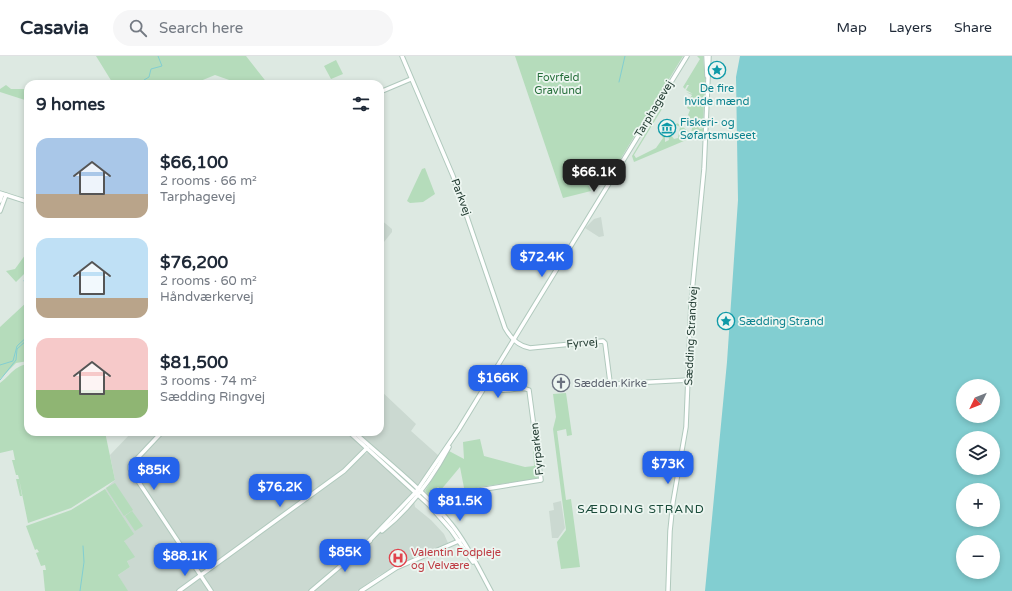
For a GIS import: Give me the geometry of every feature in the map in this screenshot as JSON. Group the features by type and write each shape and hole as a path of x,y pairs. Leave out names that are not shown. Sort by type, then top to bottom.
{"street":[{"name":"Parkvej","path":"402,56 453,176 506,328 514,340"},
{"name":"Tarphagevej","path":"368,542 419,492 430,472 486,386 687,56"},
{"name":"Sædding Strandvej","path":"668,591 670,524 686,427 691,303 704,169 708,81 707,58"},
{"path":"384,90 411,79"},
{"path":"0,201 3,194"},
{"path":"3,194 24,201"},
{"path":"0,211 3,194"},
{"name":"Fyrvej","path":"514,340 530,348 603,341 605,343 610,382 613,384 689,380"},
{"name":"Fyrparken","path":"441,516 473,491 540,481 542,478 529,390 525,388 501,392 486,386"},
{"name":"Tarphagevej","path":"311,591 403,513 434,474 459,429"},
{"path":"158,436 130,466 131,471 211,591"},
{"path":"354,436 432,503 460,540 492,591"},
{"path":"358,436 419,492 441,516"},
{"path":"179,591 344,471 367,448"},
{"path":"361,591 396,568 460,540"}],"shaded area":[{"path":"601,217 604,236 599,237 585,228 594,219"},
{"path":"384,222 392,229 392,232 384,242"},
{"path":"384,394 416,424 411,431 439,456 416,487 360,436 384,436"},
{"path":"128,436 351,436 363,447 361,453 363,455 369,452 412,491 415,507 431,520 444,534 448,543 394,567 357,591 127,591 118,575 130,567 127,561 124,540 133,533 105,489 115,480 110,455"},
{"path":"561,501 565,528 558,538 552,538 549,511 554,510 553,503"}],"green space":[{"path":"96,56 246,56 265,80 229,80 215,75 203,80 111,80"},
{"name":"Fovrfeld Gravlund","path":"515,56 683,56 612,173 608,172 587,181 591,191 563,198"},
{"path":"697,56 703,56 705,78 703,127 696,130 703,128 703,133 634,162 632,156 661,108 662,109 634,155 636,158 656,148 663,138 660,133 665,134 665,142 669,140 668,134 674,139 678,138 680,127 676,125 677,123 691,133 692,128 687,122 690,117 688,115 690,110 687,108 688,106 691,107 693,103 689,100 692,95 686,92 693,94 686,90 689,85 687,85 685,89 683,87 700,59"},
{"path":"336,60 343,74 331,79 324,66"},
{"path":"6,85 11,89 24,89 24,100 0,92 0,89"},
{"path":"425,168 435,194 423,202 410,203 407,201 422,169"},
{"path":"24,257 24,274 16,282 6,271 15,269"},
{"path":"24,305 24,362 16,363 0,379 0,327"},
{"path":"24,365 24,436 106,436 115,480 71,508 28,523 18,475 16,475 12,460 15,460 13,450 0,453 0,383 16,369"},
{"path":"566,393 572,435 567,436 566,429 557,431 566,500 571,499 580,567 561,569 557,542 566,530 553,429 556,417 553,394"},
{"path":"532,437 535,437 538,479 479,487 465,493 460,467 435,497 439,488 438,487 431,494 433,500 425,491 449,451 464,459 463,442 480,439 484,456 525,467 534,466 533,442 530,441"},
{"path":"16,479 19,479 22,496 20,496"},
{"path":"115,483 133,510 124,516 106,488"},
{"path":"105,489 134,534 124,541 135,557 127,561 130,567 118,575 128,591 45,591 43,570 46,570 45,565 41,566 36,553 39,552 37,549 35,550 26,526 71,510"},
{"path":"132,511 143,526 135,531 125,516"}],"water":[{"path":"740,56 1012,56 1012,591 705,591 727,362 738,200 736,77"}],"waterway":[{"path":"144,80 149,77 151,69 162,66 158,56"},
{"path":"619,82 625,56"},
{"path":"0,365 13,361 17,346 24,340"},
{"path":"0,380 16,360 17,349 24,343"},
{"path":"80,591 84,562 83,546"}],"place":[{"name":"De fire hvide mænd","path":"717,70"},
{"name":"Fiskeri- og Søfartsmuseet","path":"667,128"},
{"name":"Sædding Strand","path":"726,321"},
{"name":"Sædden Kirke","path":"561,383"},
{"name":"Valentin Fodpleje og Velvære","path":"398,558"}],"district":[{"name":"SÆDDING STRAND","path":"641,509"}]}
